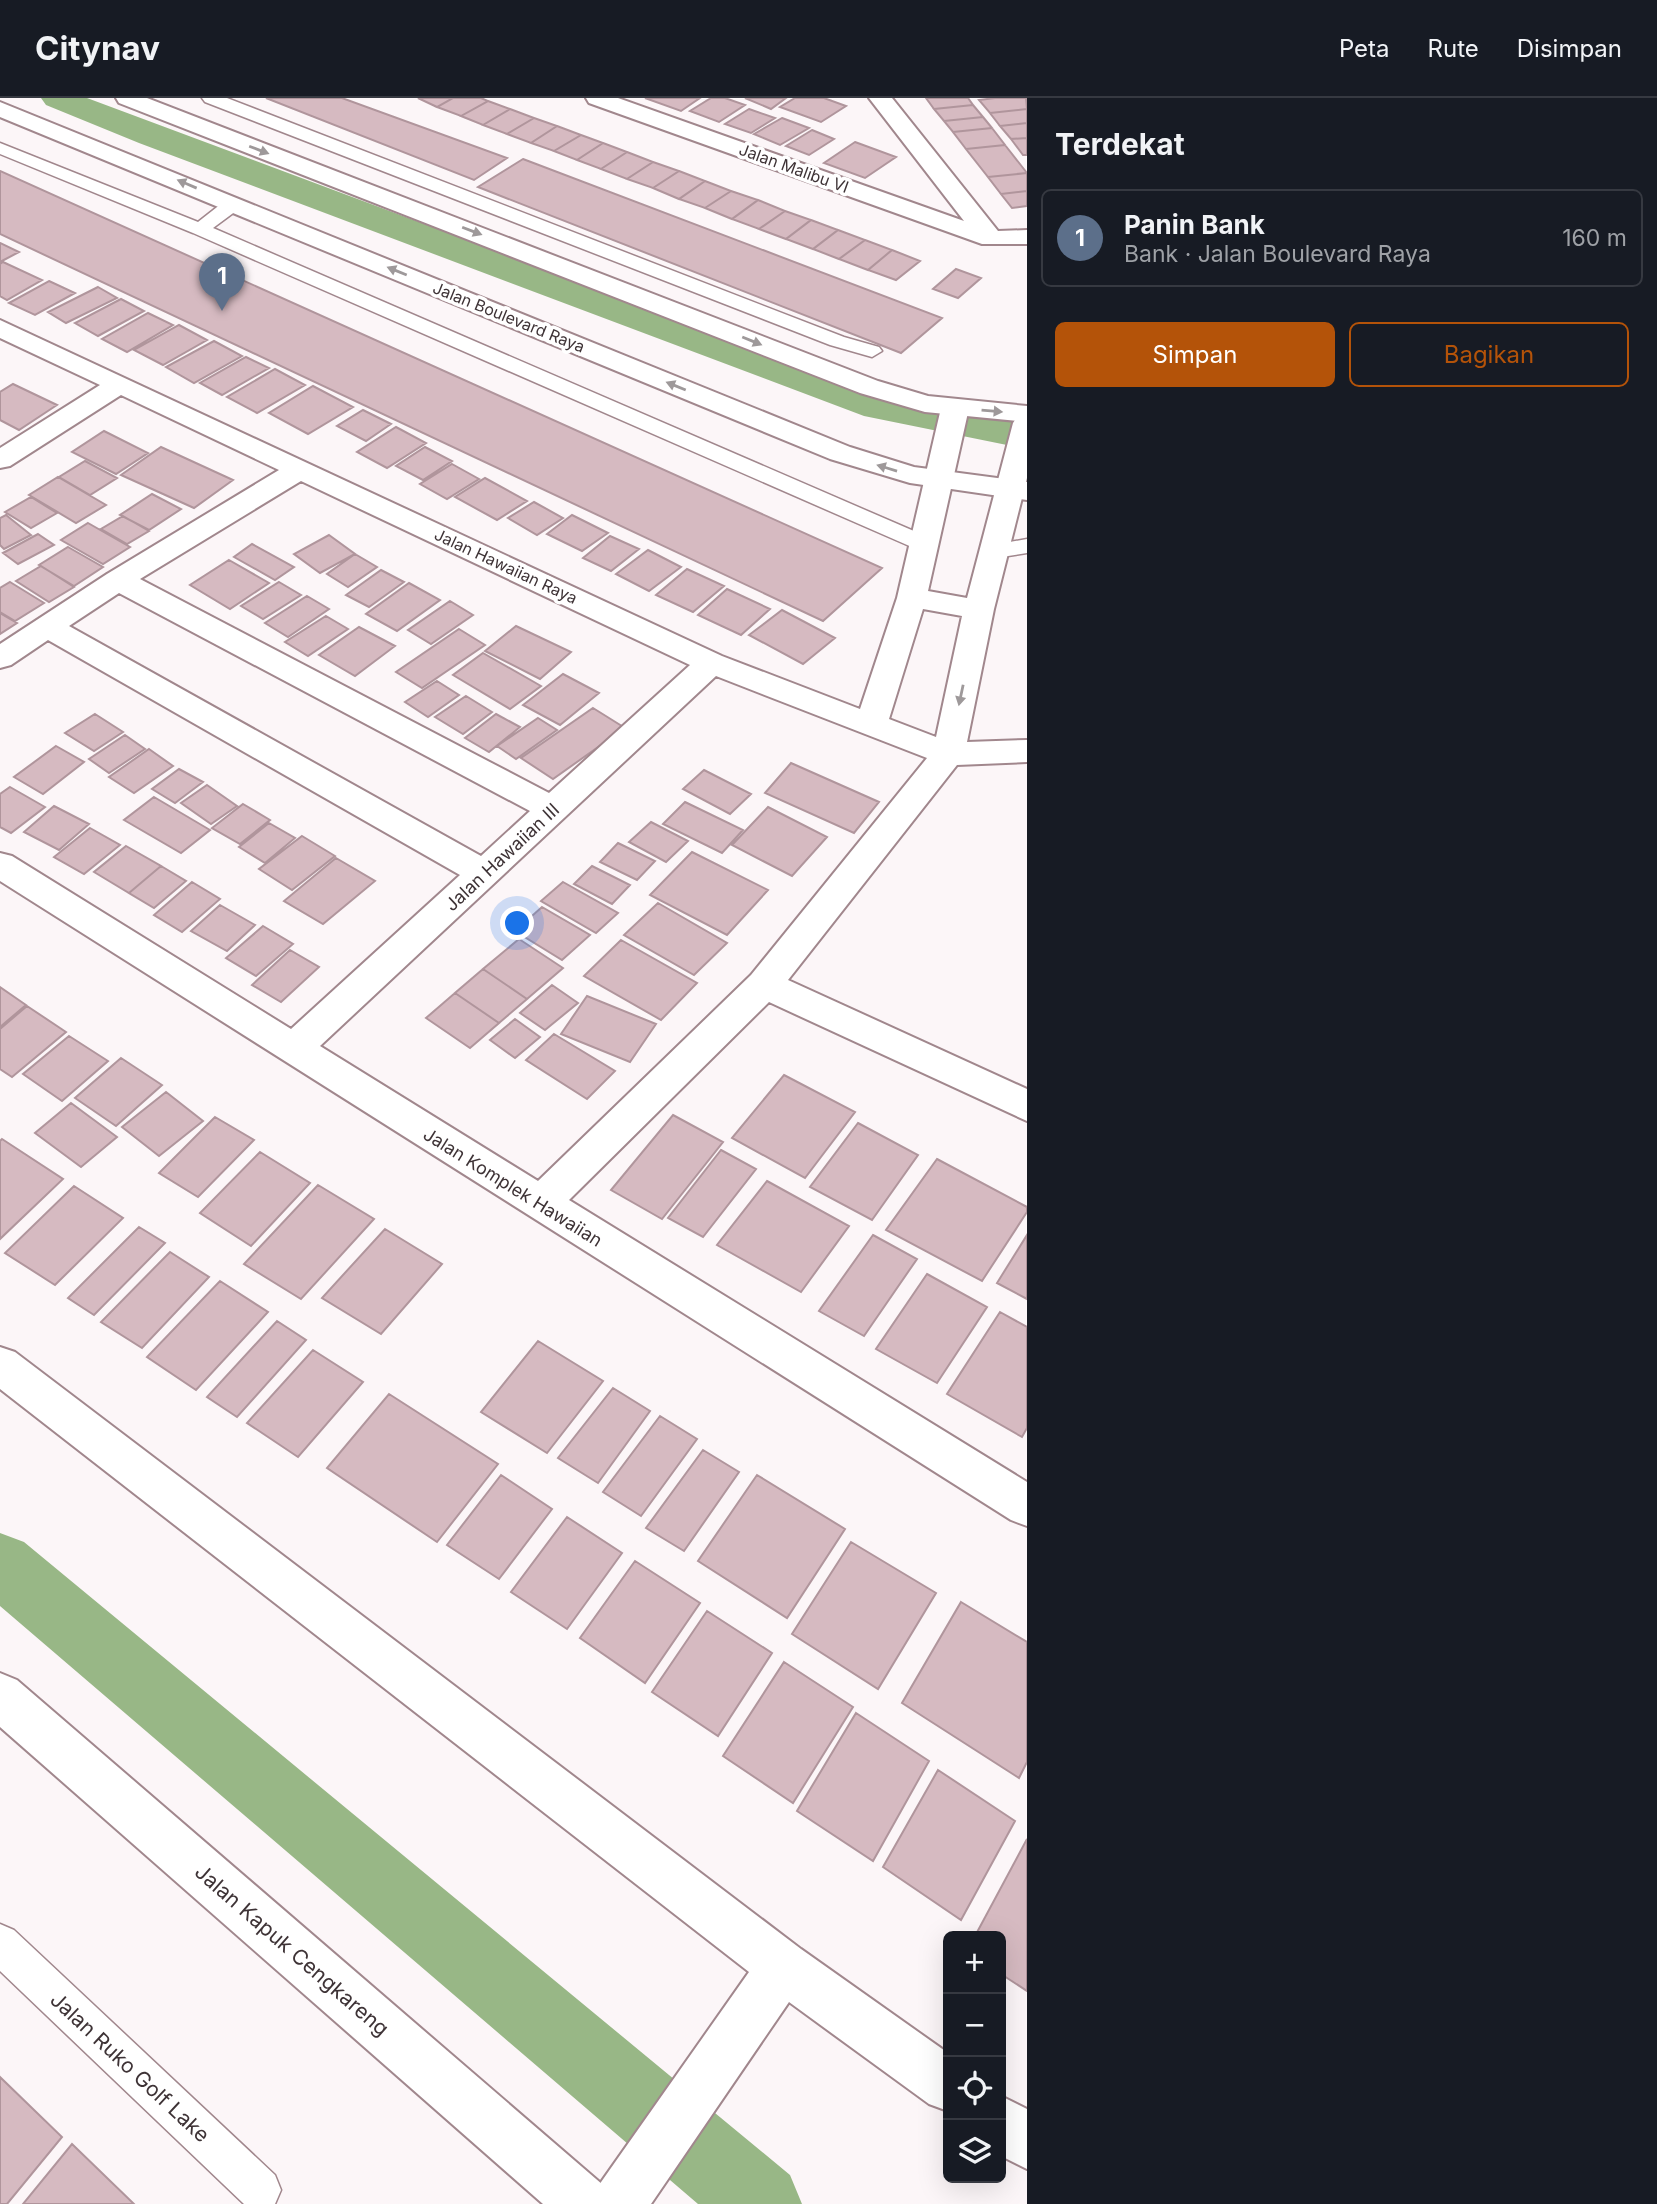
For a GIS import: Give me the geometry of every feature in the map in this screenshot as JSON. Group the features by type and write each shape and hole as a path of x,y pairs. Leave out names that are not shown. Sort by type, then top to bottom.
{"street":[{"name":"Jalan Boulevard Raya","path":"127,98 233,204 840,453 910,475 940,473 1017,485"},
{"name":"Jalan Malibu VI","path":"597,98 991,239"},
{"path":"880,98 991,239 1027,237"},
{"name":"Jalan Boulevard Raya","path":"0,109 178,150 540,257 869,387 954,415 1027,422"},
{"name":"Jalan Hawaiian Raya","path":"0,328 712,663 948,754 1026,754"},
{"path":"0,460 119,386"},
{"path":"871,726 912,598 922,543 954,415"},
{"path":"539,1204 764,984 948,754 979,609 1017,485 1027,422"},
{"path":"0,658 118,580 300,469"},
{"path":"118,580 554,810"},
{"path":"912,598 979,609"},
{"path":"47,627 484,873"},
{"name":"Jalan Hawaiian III","path":"293,1049 712,663"},
{"name":"Jalan Komplek Hawaiian","path":"0,865 539,1204 1027,1506"},
{"path":"764,984 1027,1106"},
{"path":"0,1365 783,1967 943,2081"},
{"name":"Jalan Kapuk Cengkareng","path":"0,1696 584,2204"},
{"path":"626,2193 783,1967"},
{"path":"1006,2127 1027,2142"}],"lane":[{"path":"211,98 837,341 872,351"},
{"path":"0,148 200,229 922,543"},
{"path":"200,229 233,204"},
{"path":"540,257 567,234"},
{"path":"995,551 1027,546"},
{"name":"Jalan Ruko Golf Lake","path":"0,1944 260,2190"}],"building":[{"path":"266,98 342,98 507,158 474,180"},
{"path":"418,98 453,98 437,107"},
{"path":"453,98 481,98 488,101 461,116 437,107"},
{"path":"645,98 700,98 681,111"},
{"path":"711,98 725,98 745,105 719,122 690,111"},
{"path":"745,98 786,98 771,109"},
{"path":"795,98 824,98 846,106 821,122 780,107"},
{"path":"926,98 968,98 973,105 934,109"},
{"path":"1026,98 1027,109 990,113 979,100"},
{"path":"488,101 510,109 483,125 461,116"},
{"path":"973,105 983,117 944,121 934,109"},
{"path":"510,109 534,118 507,134 483,125"},
{"path":"749,109 775,118 751,133 725,124"},
{"path":"1027,109 1027,123 1000,126 990,113"},
{"path":"983,117 992,128 953,132 944,121"},
{"path":"534,118 557,126 531,143 507,134"},
{"path":"782,118 809,128 780,145 754,134"},
{"path":"1027,123 1027,138 1011,139 1000,126"},
{"path":"557,126 581,135 554,151 531,143"},
{"path":"992,128 1005,145 966,149 953,132"},
{"path":"812,130 834,139 809,155 786,146"},
{"path":"581,135 603,143 577,160 554,151"},
{"path":"1027,138 1027,155 1023,155 1011,139"},
{"path":"855,142 896,157 865,178 824,163"},
{"path":"603,143 627,152 601,169 577,160"},
{"path":"1005,145 1027,173 988,177 966,149"},
{"path":"627,152 653,162 627,179 601,169"},
{"path":"523,159 942,318 901,353 478,187"},
{"path":"653,162 679,171 653,188 627,179"},
{"path":"0,171 882,568 823,621 0,234"},
{"path":"679,171 705,181 679,199 653,188"},
{"path":"1027,173 1027,191 1001,194 988,177"},
{"path":"705,181 731,191 705,208 679,199"},
{"path":"731,191 758,200 732,219 705,208"},
{"path":"1027,191 1027,206 1012,208 1001,194"},
{"path":"758,200 785,211 759,229 732,219"},
{"path":"785,211 811,220 786,239 759,229"},
{"path":"811,220 838,230 813,249 786,239"},
{"path":"838,230 865,240 839,259 813,249"},
{"path":"865,240 892,250 868,270 839,259"},
{"path":"0,243 19,252 0,262"},
{"path":"892,250 920,261 896,280 868,270"},
{"path":"3,262 42,280 7,300 0,296 0,264"},
{"path":"956,269 981,278 958,298 933,289"},
{"path":"49,281 75,293 35,315 9,303"},
{"path":"98,287 117,298 66,323 48,312"},
{"path":"121,299 144,311 98,336 75,323"},
{"path":"148,313 173,325 127,352 102,339"},
{"path":"179,325 207,340 163,365 134,350"},
{"path":"214,341 242,356 194,383 166,367"},
{"path":"246,357 269,368 222,395 200,383"},
{"path":"275,369 305,385 257,413 227,397"},
{"path":"13,384 57,405 19,430 0,420 0,392"},
{"path":"313,386 353,407 308,434 269,413"},
{"path":"363,410 391,424 366,441 337,426"},
{"path":"396,427 426,443 387,468 357,452"},
{"path":"104,431 148,453 116,474 72,452"},
{"path":"161,447 233,480 194,508 121,475"},
{"path":"425,447 452,461 423,480 396,466"},
{"path":"85,461 117,478 90,495 59,477"},
{"path":"452,464 479,479 447,499 420,484"},
{"path":"58,477 106,505 76,523 29,495"},
{"path":"485,478 527,501 497,520 455,497"},
{"path":"152,494 181,509 149,530 120,515"},
{"path":"31,497 57,513 31,528 5,512"},
{"path":"534,502 563,518 537,535 508,518"},
{"path":"6,515 31,535 4,549 0,545 0,518"},
{"path":"572,515 608,533 582,551 547,534"},
{"path":"123,516 149,531 127,544 101,529"},
{"path":"88,523 130,547 103,564 61,540"},
{"path":"38,534 54,545 18,564 3,553"},
{"path":"329,535 355,554 320,573 294,554"},
{"path":"610,536 639,549 611,571 583,558"},
{"path":"252,544 294,567 275,580 234,557"},
{"path":"68,547 103,567 74,586 39,565"},
{"path":"648,550 681,567 649,591 616,574"},
{"path":"355,554 377,567 348,587 327,574"},
{"path":"229,560 269,583 230,609 190,585"},
{"path":"41,566 74,587 49,602 16,581"},
{"path":"687,569 724,586 693,612 656,595"},
{"path":"381,570 404,582 369,607 346,595"},
{"path":"10,582 44,603 15,621 0,612 0,588"},
{"path":"279,582 301,595 263,619 241,606"},
{"path":"409,583 440,600 397,631 366,614"},
{"path":"727,589 770,609 741,635 698,615"},
{"path":"307,596 329,609 288,637 265,623"},
{"path":"450,601 473,615 431,644 408,630"},
{"path":"782,610 835,638 803,664 749,635"},
{"path":"0,613 17,623 0,634"},
{"path":"326,616 348,629 308,656 285,642"},
{"path":"516,626 571,652 540,679 485,651"},
{"path":"359,627 395,646 355,676 319,655"},
{"path":"459,629 485,645 422,688 396,672"},
{"path":"483,653 541,686 510,709 453,675"},
{"path":"563,674 599,693 560,725 523,705"},
{"path":"437,681 459,695 428,717 405,702"},
{"path":"466,696 492,712 463,734 435,717"},
{"path":"593,708 625,728 553,779 521,758"},
{"path":"95,714 123,732 94,751 65,733"},
{"path":"496,714 520,727 489,752 465,738"},
{"path":"538,718 557,730 516,759 497,746"},
{"path":"125,735 145,749 109,773 89,759"},
{"path":"56,746 84,762 43,794 14,777"},
{"path":"149,749 173,766 134,793 109,777"},
{"path":"791,763 879,802 854,833 765,793"},
{"path":"179,769 203,782 175,803 152,789"},
{"path":"704,770 751,794 730,814 683,789"},
{"path":"207,785 237,806 211,824 181,803"},
{"path":"10,787 45,807 11,833 0,827 0,794"},
{"path":"154,797 210,830 181,853 124,820"},
{"path":"685,802 743,830 722,853 663,824"},
{"path":"243,804 270,820 240,844 212,828"},
{"path":"54,806 89,824 59,850 24,832"},
{"path":"768,807 827,837 792,876 732,845"},
{"path":"651,822 688,841 666,862 629,842"},
{"path":"269,823 295,838 265,863 239,847"},
{"path":"90,828 120,845 84,874 54,857"},
{"path":"302,836 335,856 292,890 259,869"},
{"path":"618,843 655,861 637,880 600,862"},
{"path":"126,846 161,866 129,893 94,872"},
{"path":"692,852 768,890 727,935 650,895"},
{"path":"336,858 375,881 323,924 284,901"},
{"path":"161,866 186,881 154,908 129,893"},
{"path":"592,866 630,885 612,904 574,884"},
{"path":"192,882 220,899 182,932 154,915"},
{"path":"563,882 618,913 596,933 541,901"},
{"path":"658,903 727,943 694,975 624,935"},
{"path":"220,905 255,925 227,951 191,931"},
{"path":"542,907 590,935 562,960 515,931"},
{"path":"263,926 293,944 256,976 226,958"},
{"path":"519,939 563,968 527,999 483,969"},
{"path":"621,940 697,983 661,1020 584,976"},
{"path":"290,950 319,967 281,1002 252,985"},
{"path":"483,969 527,999 499,1023 455,993"},
{"path":"552,985 578,1003 545,1030 520,1013"},
{"path":"0,987 26,1005 0,1027"},
{"path":"455,993 499,1023 470,1048 426,1018"},
{"path":"587,996 656,1024 630,1062 561,1034"},
{"path":"27,1006 66,1032 12,1077 0,1069 0,1029"},
{"path":"515,1019 540,1037 515,1058 490,1040"},
{"path":"554,1034 615,1071 587,1099 526,1060"},
{"path":"69,1036 108,1061 62,1101 23,1074"},
{"path":"121,1058 162,1085 116,1126 75,1098"},
{"path":"784,1075 855,1112 805,1178 732,1138"},
{"path":"166,1092 203,1121 159,1156 122,1127"},
{"path":"71,1103 117,1137 81,1167 35,1133"},
{"path":"673,1115 723,1142 662,1219 611,1190"},
{"path":"215,1117 254,1140 198,1197 159,1173"},
{"path":"858,1123 918,1155 872,1220 810,1187"},
{"path":"2,1139 63,1179 0,1239 0,1141"},
{"path":"721,1150 756,1169 703,1237 668,1218"},
{"path":"260,1152 310,1183 251,1246 200,1213"},
{"path":"937,1159 1027,1207 1027,1212 982,1281 886,1230"},
{"path":"767,1181 849,1226 801,1292 717,1245"},
{"path":"318,1185 374,1219 301,1299 244,1264"},
{"path":"74,1186 123,1218 55,1285 5,1253"},
{"path":"139,1227 165,1243 94,1315 68,1298"},
{"path":"385,1229 442,1264 381,1334 322,1298"},
{"path":"873,1235 917,1259 864,1336 819,1311"},
{"path":"1027,1235 1027,1299 997,1283"},
{"path":"170,1252 209,1277 142,1348 101,1322"},
{"path":"927,1274 987,1307 937,1383 876,1349"},
{"path":"220,1281 268,1312 196,1390 147,1357"},
{"path":"1000,1312 1027,1327 1027,1428 1022,1437 947,1394"},
{"path":"277,1321 306,1340 237,1417 207,1397"},
{"path":"538,1341 603,1381 547,1453 481,1412"},
{"path":"313,1350 363,1382 298,1457 247,1423"},
{"path":"613,1388 650,1411 598,1483 558,1458"},
{"path":"389,1394 498,1464 437,1542 327,1468"},
{"path":"660,1416 697,1439 641,1516 603,1492"},
{"path":"703,1450 739,1472 684,1551 646,1528"},
{"path":"501,1475 552,1509 499,1579 447,1545"},
{"path":"757,1475 845,1529 787,1618 698,1561"},
{"path":"567,1517 622,1553 567,1629 511,1592"},
{"path":"851,1542 936,1593 878,1689 792,1634"},
{"path":"635,1561 700,1603 645,1683 580,1638"},
{"path":"961,1602 1027,1642 1027,1762 1019,1778 902,1703"},
{"path":"707,1611 772,1653 718,1736 652,1692"},
{"path":"784,1662 853,1707 793,1803 723,1756"},
{"path":"856,1713 929,1761 873,1861 797,1811"},
{"path":"938,1770 1015,1821 961,1920 883,1867"},
{"path":"1027,1839 1027,1991 1006,1977 1006,1931 978,1931"},
{"path":"0,2077 62,2137 7,2204 0,2204"},
{"path":"72,2144 134,2204 23,2204"}],"waterway":[{"path":"58,98 151,136 878,407 1027,437"},
{"path":"0,1564 761,2204"}],"place":[{"name":"Panin Bank","path":"222,311"}]}
